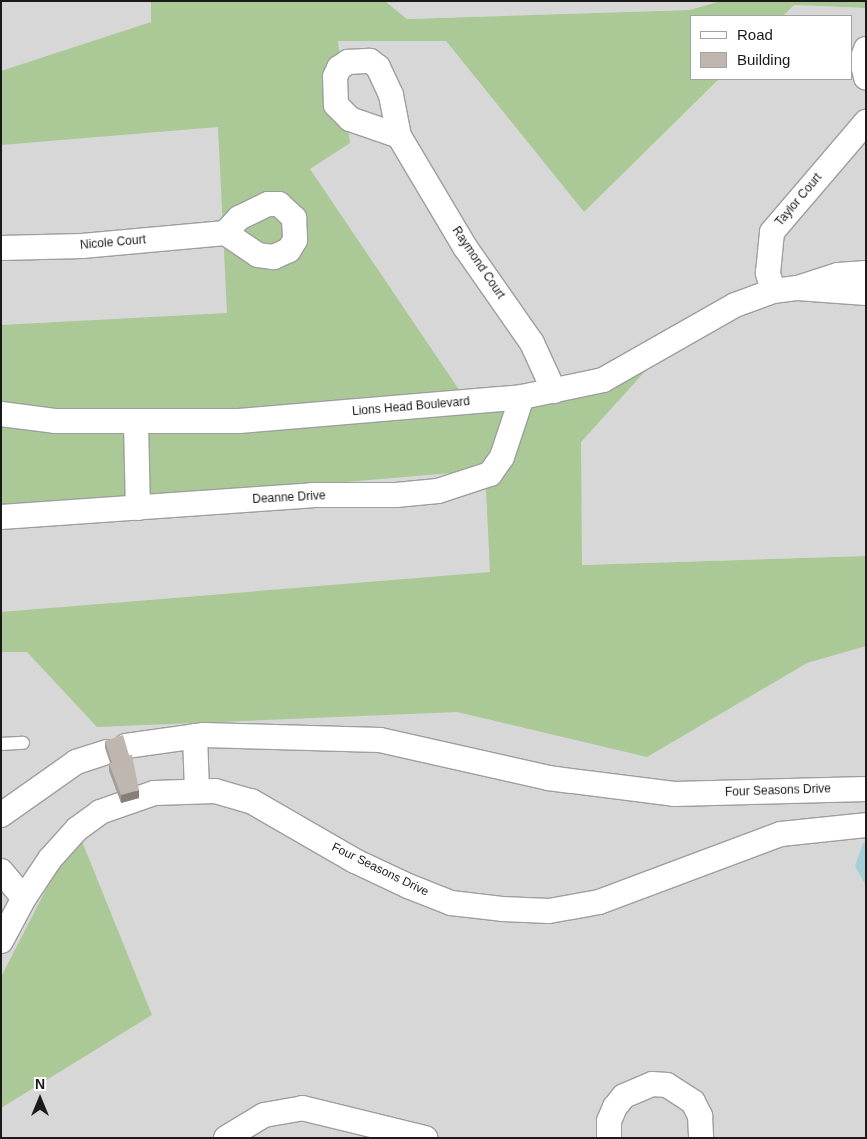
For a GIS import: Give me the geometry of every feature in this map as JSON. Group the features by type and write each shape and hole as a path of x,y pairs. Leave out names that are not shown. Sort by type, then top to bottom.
{"street":[{"path":"866,49 862,60 866,78"},
{"name":"Taylor Court","path":"773,291 768,274 772,232 866,122"},
{"name":"Raymond Court","path":"399,136 465,247 532,343 554,391"},
{"name":"Nicole Court","path":"1,248 82,246 225,233"},
{"name":"Lions Head Boulevard","path":"798,288 838,275 866,273"},
{"name":"Lions Head Boulevard","path":"1,414 55,421 239,421 522,397 603,380 735,305 773,291 798,288 866,293"},
{"name":"Deanne Drive","path":"1,517 312,495 396,495 460,486 490,474 502,457 522,397"},
{"path":"136,422 138,508"},
{"name":"Four Seasons Drive","path":"1,814 76,762 116,749 195,736 275,735 380,740 548,778 674,794 866,788"},
{"path":"195,736 197,791"},
{"name":"Four Seasons Drive","path":"1,941 24,898 50,859 77,829 100,812 154,793 215,790 251,801 356,861 408,886 451,903 502,909 549,910 599,902 781,834 866,825"},
{"path":"1,871 24,898"},
{"path":"604,1138 609,1122 624,1096 652,1084 667,1085 693,1102 700,1116 701,1138"},
{"path":"226,1138 264,1115 302,1108 425,1138"}],"lane":[{"path":"1,744 23,743"}],"shaded area":[{"path":"1,1 291,1 338,40 446,41 584,212 718,80 852,80 852,15 784,15 794,5 866,8 866,556 582,565 1,612"},
{"path":"385,1 721,1 689,10 407,19"},
{"path":"1,603 866,603 866,1138 1,1138"}],"green space":[{"path":"151,1 385,1 407,19 689,10 721,1 866,1 866,8 794,5 784,15 690,15 690,80 718,80 584,212 446,41 338,41 350,143 310,169 468,403 649,367 581,442 582,565 866,556 866,646 807,663 647,757 457,712 97,727 27,652 1,652 1,612 490,572 485,470 1,512 1,325 227,313 218,127 1,145 1,71 151,22"},
{"path":"77,829 152,1015 1,1108 1,977"}],"water":[{"path":"863,843 866,843 866,886 855,866"}],"building":[{"path":"123,735 129,755 132,755 139,790 121,795 109,763 112,763 105,741"}]}
